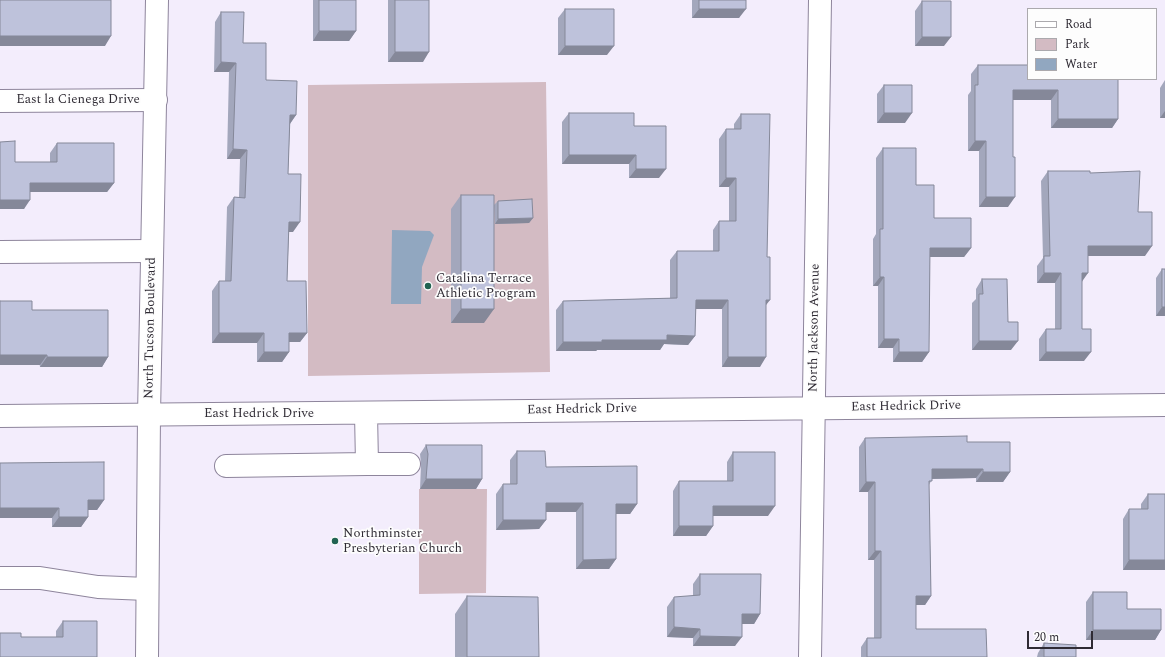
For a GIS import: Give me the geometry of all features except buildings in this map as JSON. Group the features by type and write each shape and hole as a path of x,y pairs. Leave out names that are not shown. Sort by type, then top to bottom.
{"street":[{"name":"North Tucson Boulevard","path":"146,657 157,0"},
{"name":"North Jackson Avenue","path":"810,657 820,0"},
{"name":"East la Cienega Drive","path":"0,101 156,100"},
{"path":"0,252 152,250"},
{"name":"East Hedrick Drive","path":"0,416 1165,405"},
{"path":"366,413 367,464"},
{"path":"226,466 409,464"},
{"path":"0,578 40,578 98,587 147,589"}],"green space":[{"name":"Catalina Terrace Athletic Program","path":"546,82 550,372 308,376 308,85"},
{"path":"419,489 487,489 486,593 419,594"}],"water":[{"path":"392,230 430,231 434,235 422,267 421,304 391,304"}],"place":[{"name":"Catalina Terrace Athletic Program","path":"428,286"},
{"name":"Northminster Presbyterian Church","path":"335,541"}]}
